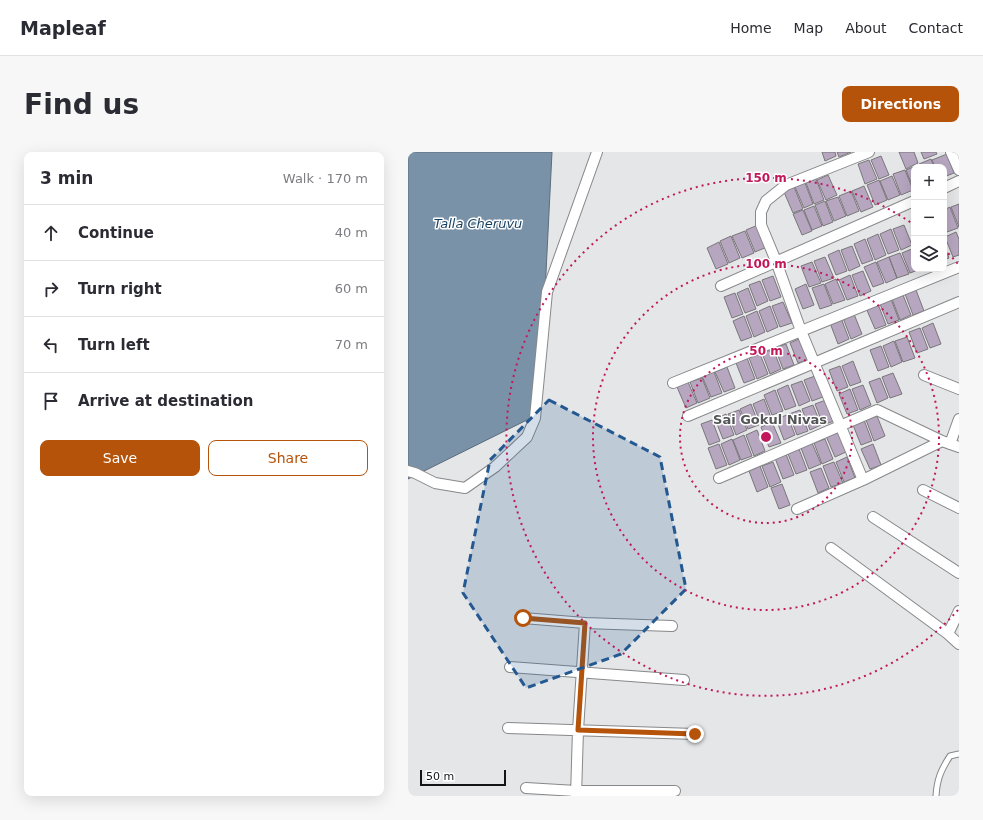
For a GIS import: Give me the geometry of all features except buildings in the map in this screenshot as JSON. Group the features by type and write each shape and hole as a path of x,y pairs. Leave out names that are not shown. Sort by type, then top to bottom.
{"street":[{"path":"408,470 434,484 465,488 495,467 527,437 535,418 547,292 597,152"},
{"path":"862,480 801,331 776,261 761,225 761,212 766,201 786,185 869,152"},
{"path":"951,152 959,170"},
{"path":"947,187 959,181"},
{"path":"721,286 911,202"},
{"path":"673,383 959,267"},
{"path":"688,416 959,302"},
{"path":"924,375 959,389"},
{"path":"719,478 877,410 950,444"},
{"path":"797,509 862,480 950,444 959,419"},
{"path":"923,490 959,508"},
{"path":"873,517 959,573"},
{"path":"831,548 948,634 959,644"},
{"path":"948,634 959,611"},
{"path":"523,618 585,623 672,626"},
{"path":"576,793 578,730 585,623"},
{"path":"510,668 684,680"},
{"path":"508,728 695,734"},
{"path":"526,788 576,793 675,791"}],"lane":[{"path":"936,796 941,771 950,756 959,754"}],"highlighted area":[{"path":"549,400 660,457 686,589 621,654 526,688 463,593 490,460"}],"water":[{"name":"Talla Cheruvu","path":"408,152 552,152 539,414 408,479"}],"district":[{"name":"Sai Gokul Nivas","path":"770,419"}],"route":[{"path":"523,618 585,623 578,730 695,734"}]}
